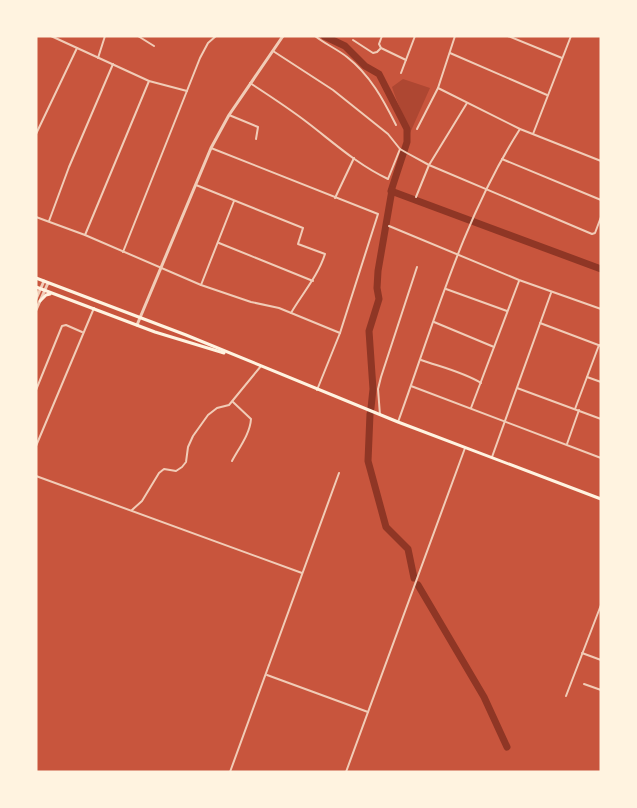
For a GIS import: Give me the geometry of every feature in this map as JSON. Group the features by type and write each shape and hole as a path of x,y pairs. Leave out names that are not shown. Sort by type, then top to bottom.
{"main road":[{"path":"36,278 380,415 601,499"},
{"path":"36,287 186,343 234,356"},
{"path":"40,301 46,295 56,294"}],"street":[{"path":"51,36 148,81 187,91"},
{"path":"98,58 105,36"},
{"path":"138,36 154,46"},
{"path":"207,36 208,43"},
{"path":"123,252 187,91 208,43 216,36"},
{"path":"137,325 162,270 211,148 229,115 283,36"},
{"path":"315,36 346,57 368,77 381,94 396,125"},
{"path":"382,36 379,44 381,48 406,60"},
{"path":"401,73 414,36"},
{"path":"417,129 438,88 455,36"},
{"path":"508,36 562,58"},
{"path":"533,134 571,36"},
{"path":"352,40 373,53 381,48"},
{"path":"36,134 77,48"},
{"path":"273,51 333,90 388,134 401,149 429,165 592,234 595,233 601,217"},
{"path":"450,52 547,95"},
{"path":"49,221 69,167 113,64"},
{"path":"85,235 148,81"},
{"path":"250,83 354,158 388,179 401,149"},
{"path":"438,88 520,129 601,161"},
{"path":"416,197 429,165 467,103"},
{"path":"229,115 258,128 255,139"},
{"path":"398,422 470,226 486,189 520,129"},
{"path":"211,148 376,213 378,216 340,333 317,390"},
{"path":"335,198 354,158"},
{"path":"502,159 601,200"},
{"path":"196,185 303,228 298,244 325,255 313,280 291,313"},
{"path":"201,285 234,201"},
{"path":"36,218 85,235 201,285 291,313 340,333"},
{"path":"389,226 551,293 601,309"},
{"path":"219,243 313,280"},
{"path":"380,415 378,389 417,267"},
{"path":"471,408 519,280"},
{"path":"36,310 46,282"},
{"path":"36,295 43,289"},
{"path":"446,289 507,311"},
{"path":"492,458 551,293"},
{"path":"36,446 93,308"},
{"path":"434,322 495,347"},
{"path":"540,323 600,346 575,409"},
{"path":"36,390 62,326 66,325 83,333"},
{"path":"421,360 470,376 481,383"},
{"path":"132,510 142,501 159,473 164,469 179,469 185,464 187,450 193,436 208,414 232,402 261,366"},
{"path":"586,377 601,382"},
{"path":"411,386 601,458"},
{"path":"517,388 601,419"},
{"path":"232,402 251,419 247,434 232,461"},
{"path":"567,444 579,410"},
{"path":"36,432 41,434"},
{"path":"346,772 465,448"},
{"path":"230,772 339,473"},
{"path":"36,476 302,573"},
{"path":"566,696 601,605"},
{"path":"582,653 601,660"},
{"path":"266,675 368,712"},
{"path":"584,684 601,690"}],"shaded area":[{"path":"403,79 430,88 410,133 408,133 392,87"}],"waterway":[{"path":"324,36 345,46 365,66 379,74 407,129 407,142 391,191 601,269"},
{"path":"371,408 373,389 369,331 379,299 378,271 392,190"},
{"path":"370,414 368,461 386,527 408,549 414,578"},
{"path":"418,585 484,697 507,747"}]}
